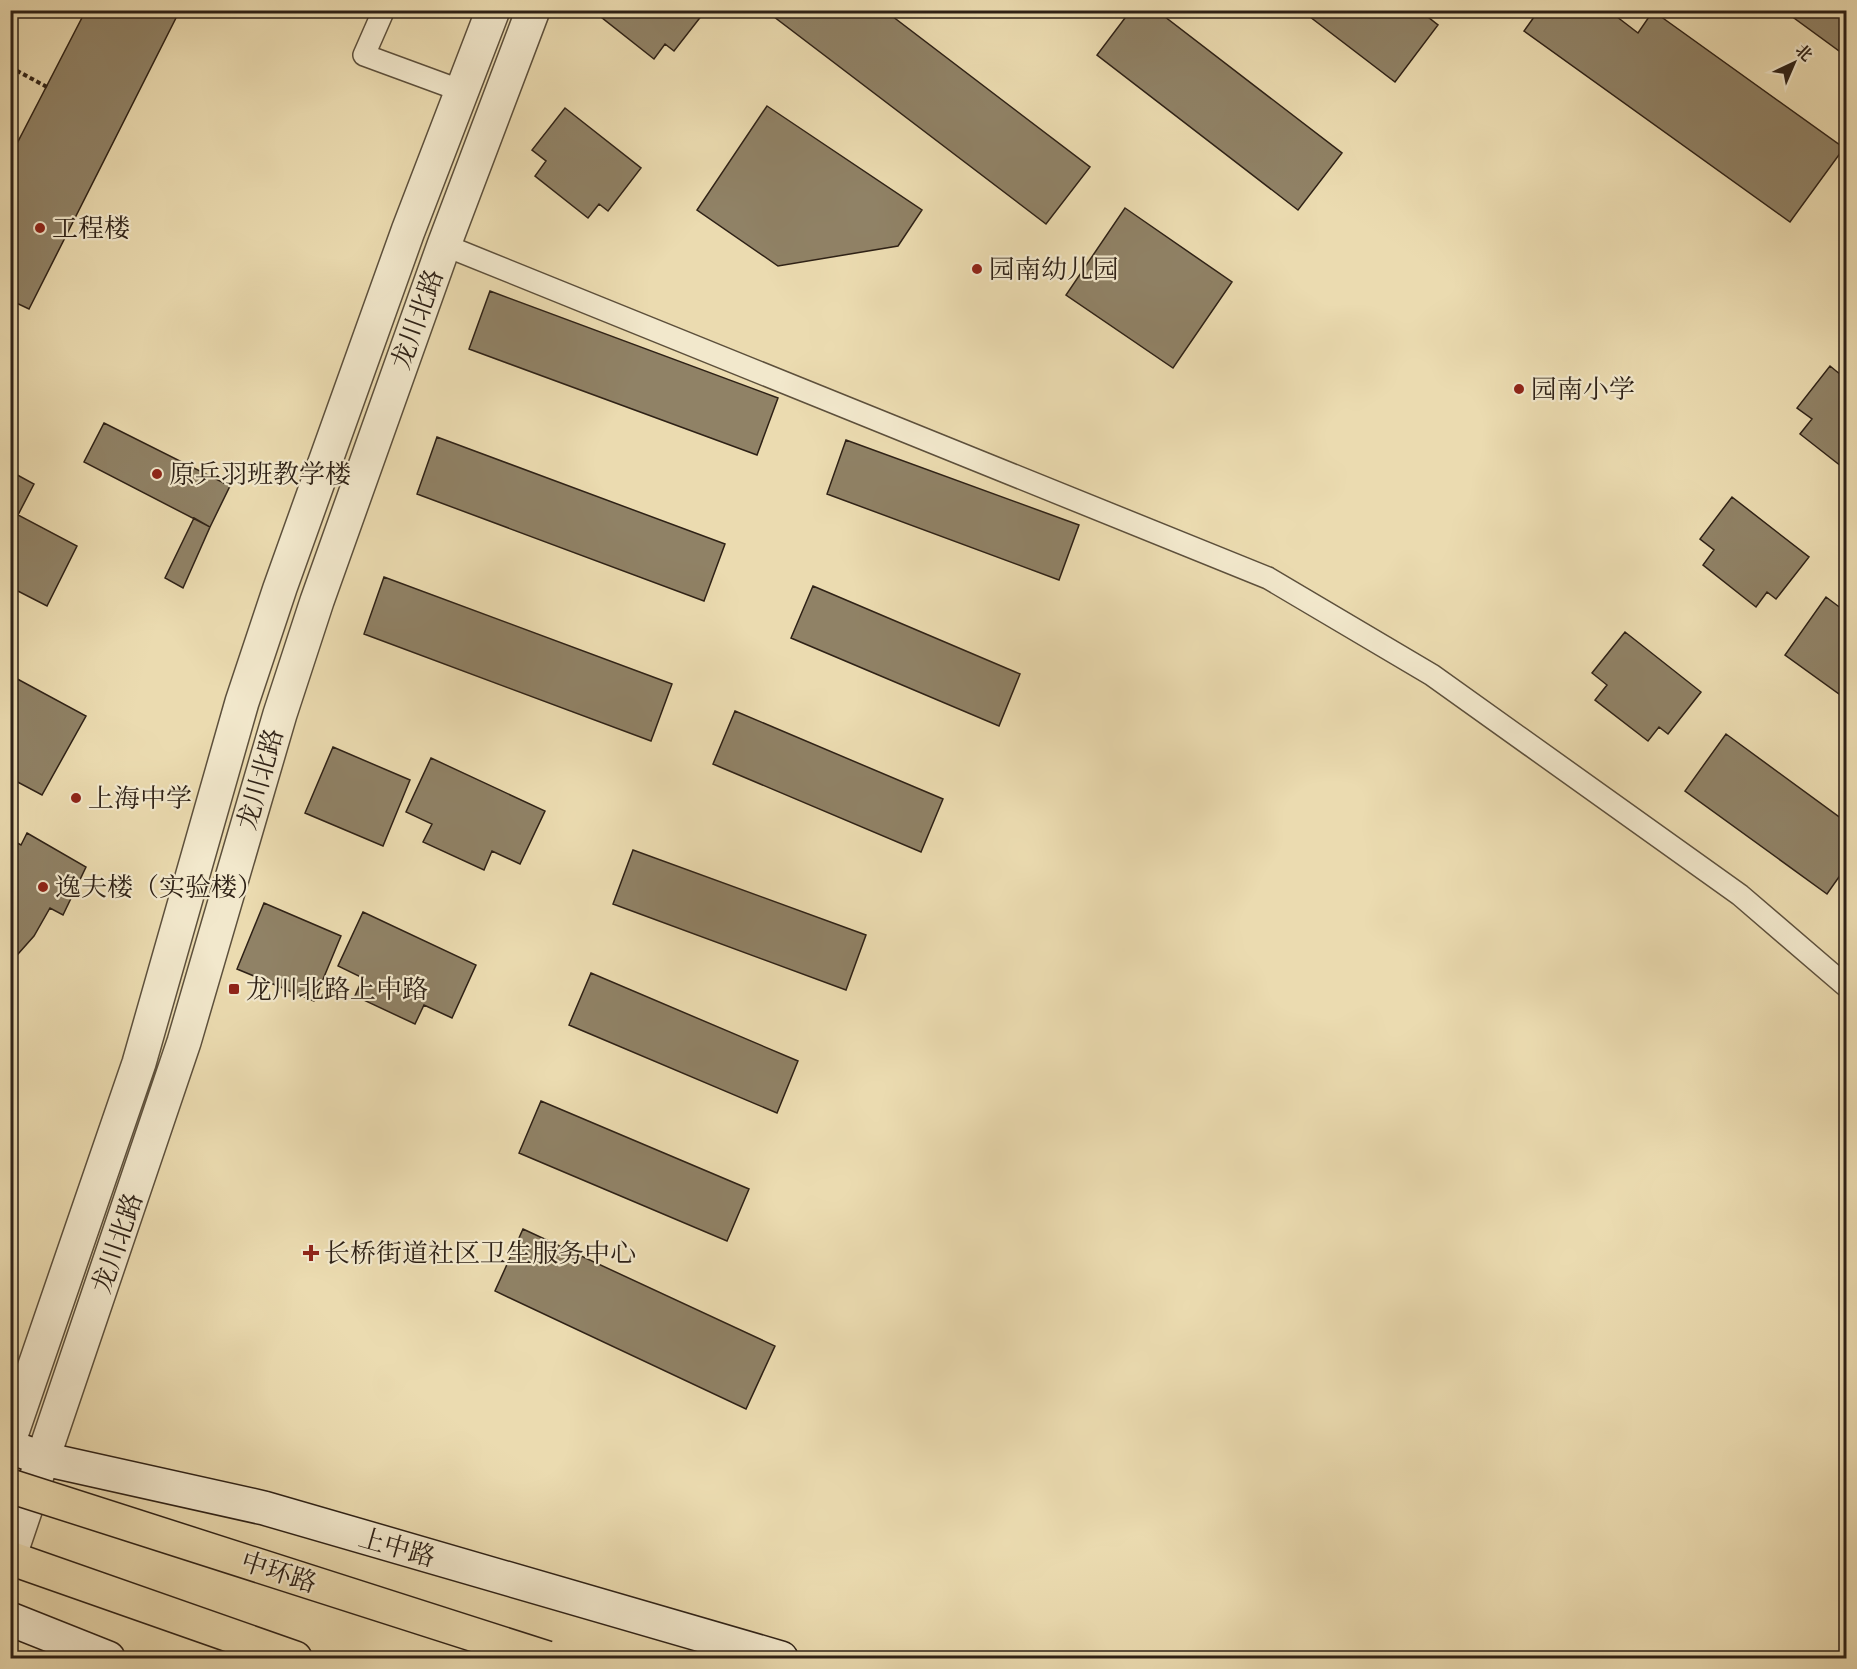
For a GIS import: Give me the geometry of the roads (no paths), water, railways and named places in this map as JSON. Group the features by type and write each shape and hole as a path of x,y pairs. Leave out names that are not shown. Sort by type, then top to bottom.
{"highway":[{"name":"中环路","path":"10,1486 547,1659"},
{"path":"10,1556 295,1659"}],"street":[{"name":"龙川北路","path":"10,1556 184,1042 279,714 444,245 533,10"},
{"name":"龙川北路","path":"10,1438 139,1063 236,724 273,611 404,242 491,12"},
{"name":"上中路","path":"10,1447 44,1459 264,1508 781,1659"},
{"path":"10,1619 108,1659"}],"lane":[{"path":"376,10 382,14 364,56 462,92"},
{"path":"444,245 1268,578 1432,675 1740,895 1846,986"}],"place":[{"name":"工程楼","path":"40,228"},
{"name":"园南幼儿园","path":"977,269"},
{"name":"园南小学","path":"1519,389"},
{"name":"原乒羽班教学楼","path":"157,474"},
{"name":"上海中学","path":"76,798"},
{"name":"逸夫楼（实验楼）","path":"43,887"},
{"name":"龙川北路上中路","path":"234,989"},
{"name":"长桥街道社区卫生服务中心","path":"311,1253"}]}
